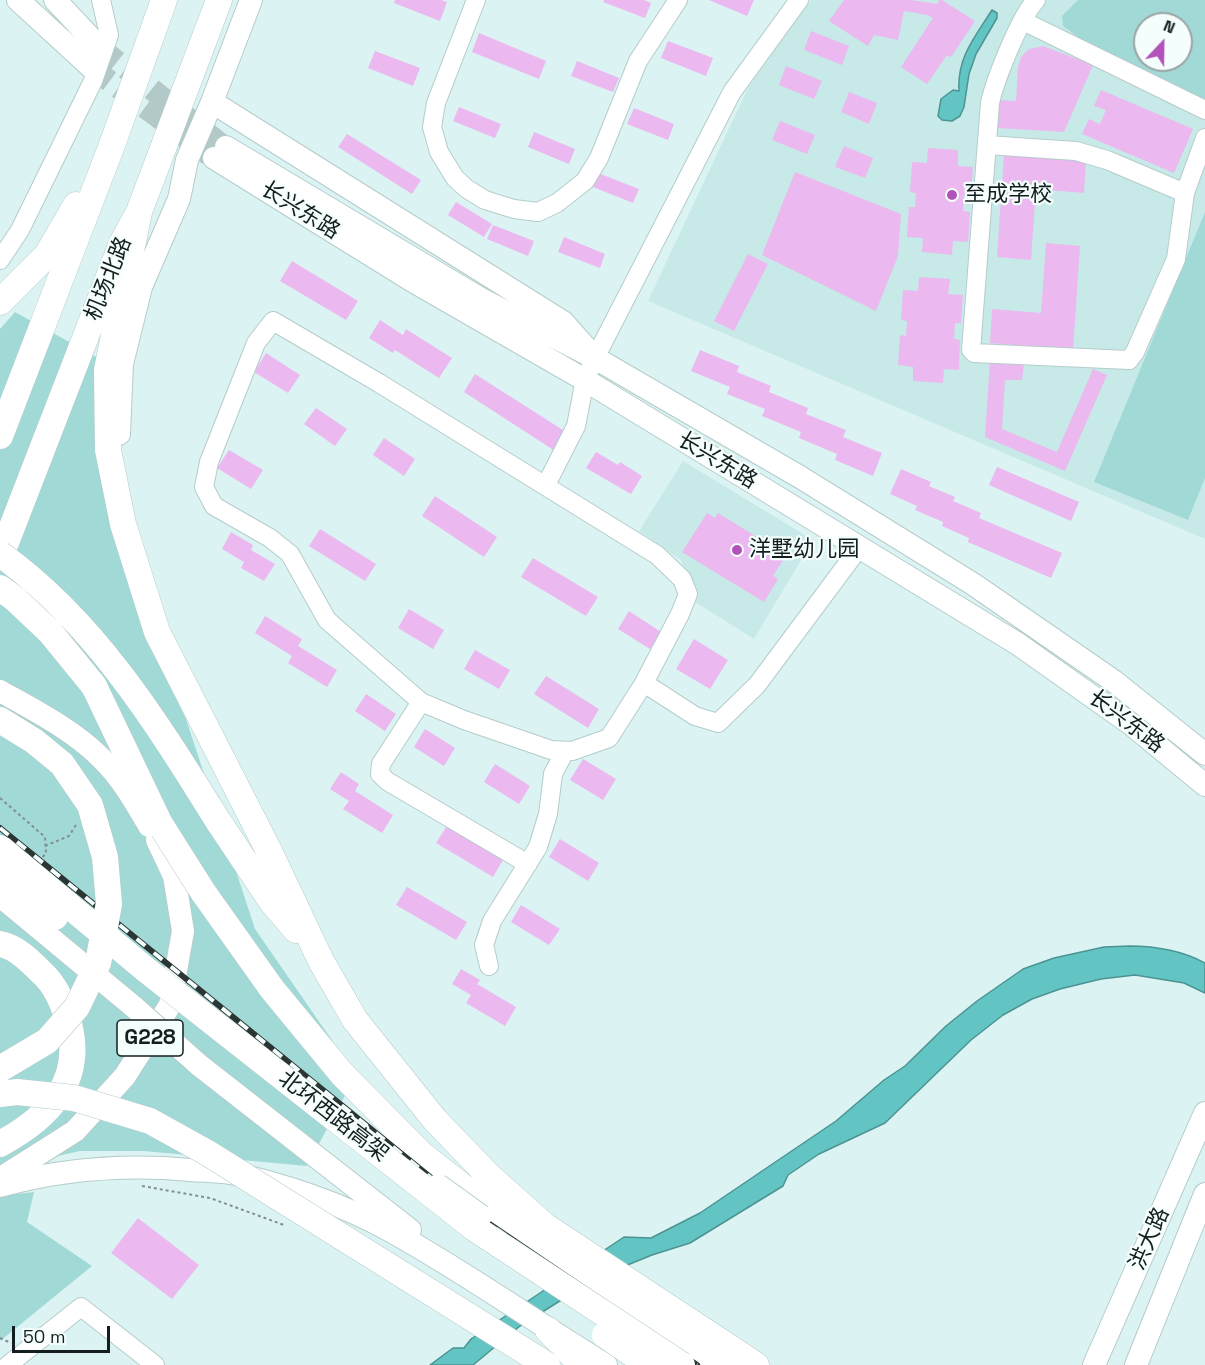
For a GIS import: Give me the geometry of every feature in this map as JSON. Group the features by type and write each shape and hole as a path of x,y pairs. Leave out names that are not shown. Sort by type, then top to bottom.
{"highway":[{"name":"机场北路","path":"0,436 112,145 164,0"},
{"name":"机场北路","path":"0,556 122,243 139,212 219,0"},
{"path":"0,302 47,255 112,145"},
{"path":"139,212 107,370 108,450 123,524 158,632 270,852 321,961 355,1020 435,1120 489,1176 545,1226 756,1365"},
{"path":"0,556 18,567 57,601 111,661 155,721 218,821 273,902 321,961"},
{"path":"0,588 50,632 94,687 160,824 202,892 272,989 342,1074 421,1154 514,1227 719,1365"},
{"path":"0,720 33,741 62,764 90,805 105,857 109,904 98,963 77,1007 46,1041 0,1069"},
{"name":"北环西路高架","path":"0,848 145,969 474,1228 682,1365"},
{"name":"北环西路高架","path":"0,871 92,948 467,1240 649,1365"},
{"path":"0,944 7,945 26,957 49,979 65,1007 70,1029 73,1063 61,1092 44,1114 22,1132 0,1144"},
{"path":"0,1094 17,1092 74,1098 150,1121 206,1152 547,1365"},
{"path":"548,1330 580,1361"}],"main road":[{"path":"18,0 96,58 55,0"},
{"path":"117,493 122,364 141,287 179,199 187,160 251,0"},
{"path":"212,102 563,322 595,358"},
{"name":"长兴东路","path":"1205,754 1115,682 973,584 800,477 595,358 481,299 218,152 411,280 585,380 1018,644 1131,724 1205,784"},
{"name":"G228","path":"0,691 63,728 100,757 131,794 174,876 183,931 170,1005 125,1076 75,1131 0,1179"},
{"path":"0,835 177,981 411,1166 699,1365"},
{"path":"0,896 134,1007 199,1065 482,1286"},
{"name":"洪大路","path":"1094,1365 1205,1113"},
{"path":"0,1186 32,1177 91,1168 173,1168 230,1173 340,1207 388,1230 482,1286 606,1365"},
{"name":"洪大路","path":"1136,1365 1205,1194"}],"street":[{"path":"0,260 20,230 93,81 109,35 101,0"},
{"path":"476,0 436,103 432,127 439,152 455,178 485,200 514,209 538,212 557,203 585,181 599,158 638,61 678,0"},
{"path":"546,485 576,426 585,380 595,358 732,92 800,0"},
{"path":"1036,0 1023,21 993,89 990,103 971,350 974,353 1129,360 1176,259 1185,193 1205,138"},
{"path":"1023,21 1205,110"},
{"path":"987,145 1076,152 1107,160 1185,193"},
{"path":"273,321 546,485 657,555 682,579 688,594 644,683 609,738 572,751 551,750 464,720 421,702 327,620 290,554 270,538 214,506 204,487 208,462 256,343 273,321"},
{"path":"644,683 695,716 718,723 756,685 860,548"},
{"path":"421,702 381,764 380,774 387,781 528,864"},
{"path":"489,966 484,945 492,921 538,847 548,814 553,774 565,751"},
{"path":"9,1365 81,1307 155,1365"},
{"path":"538,1365 548,1330"}],"path":[{"path":"132,1185 210,1197 286,1225"}],"shaded area":[{"name":"至成学校","path":"811,0 1205,0 1205,539 648,301 748,88"},
{"path":"1078,0 1205,0 1205,101 1146,72 1193,72 1193,12 1133,12 1133,66 1085,42 1063,26 1062,16"},
{"path":"992,10 997,13 997,18 976,54 960,116 952,121 942,120 938,116 941,99 953,90 959,91 961,68 968,48"},
{"path":"1205,212 1205,478 1188,520 1094,482"},
{"path":"15,312 100,359 146,636 186,719 255,929 356,1075 307,1166 144,1151 80,1151 0,1169 0,329"},
{"name":"洋墅幼儿园","path":"683,461 813,540 754,639 695,602 681,560 639,531"},
{"path":"1129,946 1168,950 1205,963 1205,993 1184,983 1135,975 1101,979 1060,989 1032,999 1003,1015 971,1040 885,1123 819,1154 788,1175 783,1186 690,1243 652,1255 598,1277 520,1326 473,1365 430,1365 453,1348 464,1348 471,1339 624,1237 651,1238 700,1213 836,1121 884,1080 905,1066 946,1026 1023,969 1054,958 1104,947"},
{"path":"34,1192 27,1222 92,1266 0,1341 0,1196"}],"building":[{"path":"395,0 447,2 440,21 394,3"},
{"path":"604,0 644,0 651,3 645,18 603,2"},
{"path":"709,0 754,0 747,16"},
{"path":"844,0 911,0 937,4 939,0 942,0 975,21 951,57 947,55 927,84 901,67 933,18 904,11 898,40 874,35 868,46 829,21"},
{"path":"811,31 849,46 842,65 804,50"},
{"path":"479,33 546,61 539,79 472,52"},
{"path":"668,41 713,58 706,76 661,58"},
{"path":"1043,46 1093,65 1064,132 998,128 999,100 1016,101 1018,67 1021,57 1029,49"},
{"path":"375,51 420,68 413,86 368,68"},
{"path":"577,61 619,78 613,92 571,76"},
{"path":"786,66 822,81 814,99 779,85"},
{"path":"1101,90 1193,129 1174,173 1082,134 1089,119 1100,124 1106,110 1094,106"},
{"path":"849,92 877,103 869,124 841,112"},
{"path":"459,107 501,124 495,138 453,121"},
{"path":"634,108 674,124 668,140 627,124"},
{"path":"780,121 815,135 807,154 772,140"},
{"path":"534,132 575,149 569,164 528,147"},
{"path":"347,134 421,180 412,194 338,147"},
{"path":"844,146 873,158 865,178 835,167"},
{"path":"928,148 958,150 958,166 973,167 971,195 964,195 963,211 970,212 968,242 953,241 952,255 922,252 923,238 907,237 909,207 915,207 916,193 910,192 912,162 927,163"},
{"path":"1004,154 1086,161 1084,193 1036,189 1031,260 997,257"},
{"path":"795,172 901,214 898,256 876,311 762,255"},
{"path":"598,173 639,189 633,203 593,187"},
{"path":"456,202 492,224 484,237 448,215"},
{"path":"493,225 534,241 528,256 487,239"},
{"path":"564,237 605,254 600,268 558,252"},
{"path":"1046,243 1080,246 1073,350 990,343 992,309 1041,313"},
{"path":"748,254 768,264 734,331 714,321"},
{"path":"292,261 358,301 346,320 280,281"},
{"path":"919,277 950,279 948,294 963,295 961,323 955,323 954,339 960,340 959,370 944,369 943,383 913,381 913,367 898,365 900,335 906,336 907,321 901,320 903,290 918,291"},
{"path":"380,320 403,335 406,329 452,358 439,378 395,350 393,353 369,338"},
{"path":"700,350 739,366 737,372 771,386 769,392 808,408 806,414 846,430 843,437 882,453 873,476 835,460 837,454 799,438 801,432 762,416 765,409 727,394 730,387 691,371"},
{"path":"266,353 300,375 288,393 254,372"},
{"path":"990,361 1024,363 1022,380 1005,380 1002,429 1057,452 1093,369 1107,375 1065,471 985,437"},
{"path":"475,374 566,432 555,451 464,392"},
{"path":"316,408 347,429 335,446 304,424"},
{"path":"384,438 415,459 404,476 373,455"},
{"path":"229,450 263,470 251,489 217,468"},
{"path":"596,452 618,465 620,462 642,476 631,494 586,468"},
{"path":"997,467 1079,502 1071,521 989,485"},
{"path":"901,469 931,482 929,486 955,497 953,501 981,513 979,518 1062,553 1051,578 968,542 969,538 942,526 943,522 915,510 917,506 890,494"},
{"path":"435,496 497,537 484,557 422,516"},
{"path":"707,513 715,518 718,513 786,555 773,576 778,579 764,602 682,552"},
{"path":"320,529 376,564 365,581 309,546"},
{"path":"231,532 253,545 251,550 275,564 264,581 241,568 244,562 222,549"},
{"path":"533,558 598,597 586,616 521,577"},
{"path":"409,609 444,630 433,649 398,628"},
{"path":"629,611 661,632 650,649 618,629"},
{"path":"265,616 302,639 298,646 337,670 327,687 288,663 292,656 255,633"},
{"path":"694,639 728,660 710,689 676,669"},
{"path":"475,650 510,670 499,689 464,669"},
{"path":"546,676 599,709 588,728 534,694"},
{"path":"366,694 396,714 385,731 355,711"},
{"path":"425,729 455,748 444,766 414,747"},
{"path":"583,759 616,779 603,800 570,780"},
{"path":"495,764 530,786 519,804 484,782"},
{"path":"341,772 359,784 355,791 393,815 382,833 343,809 349,801 330,789"},
{"path":"447,826 503,860 493,877 436,843"},
{"path":"560,839 599,863 588,881 549,857"},
{"path":"407,887 467,922 456,940 396,905"},
{"path":"521,905 560,929 549,945 511,922"},
{"path":"461,969 480,980 477,984 516,1007 505,1026 466,1003 471,995 452,984"},
{"path":"138,1218 199,1265 172,1299 111,1253"}],"tunnel":[{"path":"100,48 222,145"},
{"path":"92,68 209,155"}],"railway":[{"path":"0,828 482,1219 697,1365"},
{"path":"0,858 472,1232 666,1365"}],"place":[{"name":"至成学校","path":"952,195"},
{"name":"洋墅幼儿园","path":"737,550"}]}
